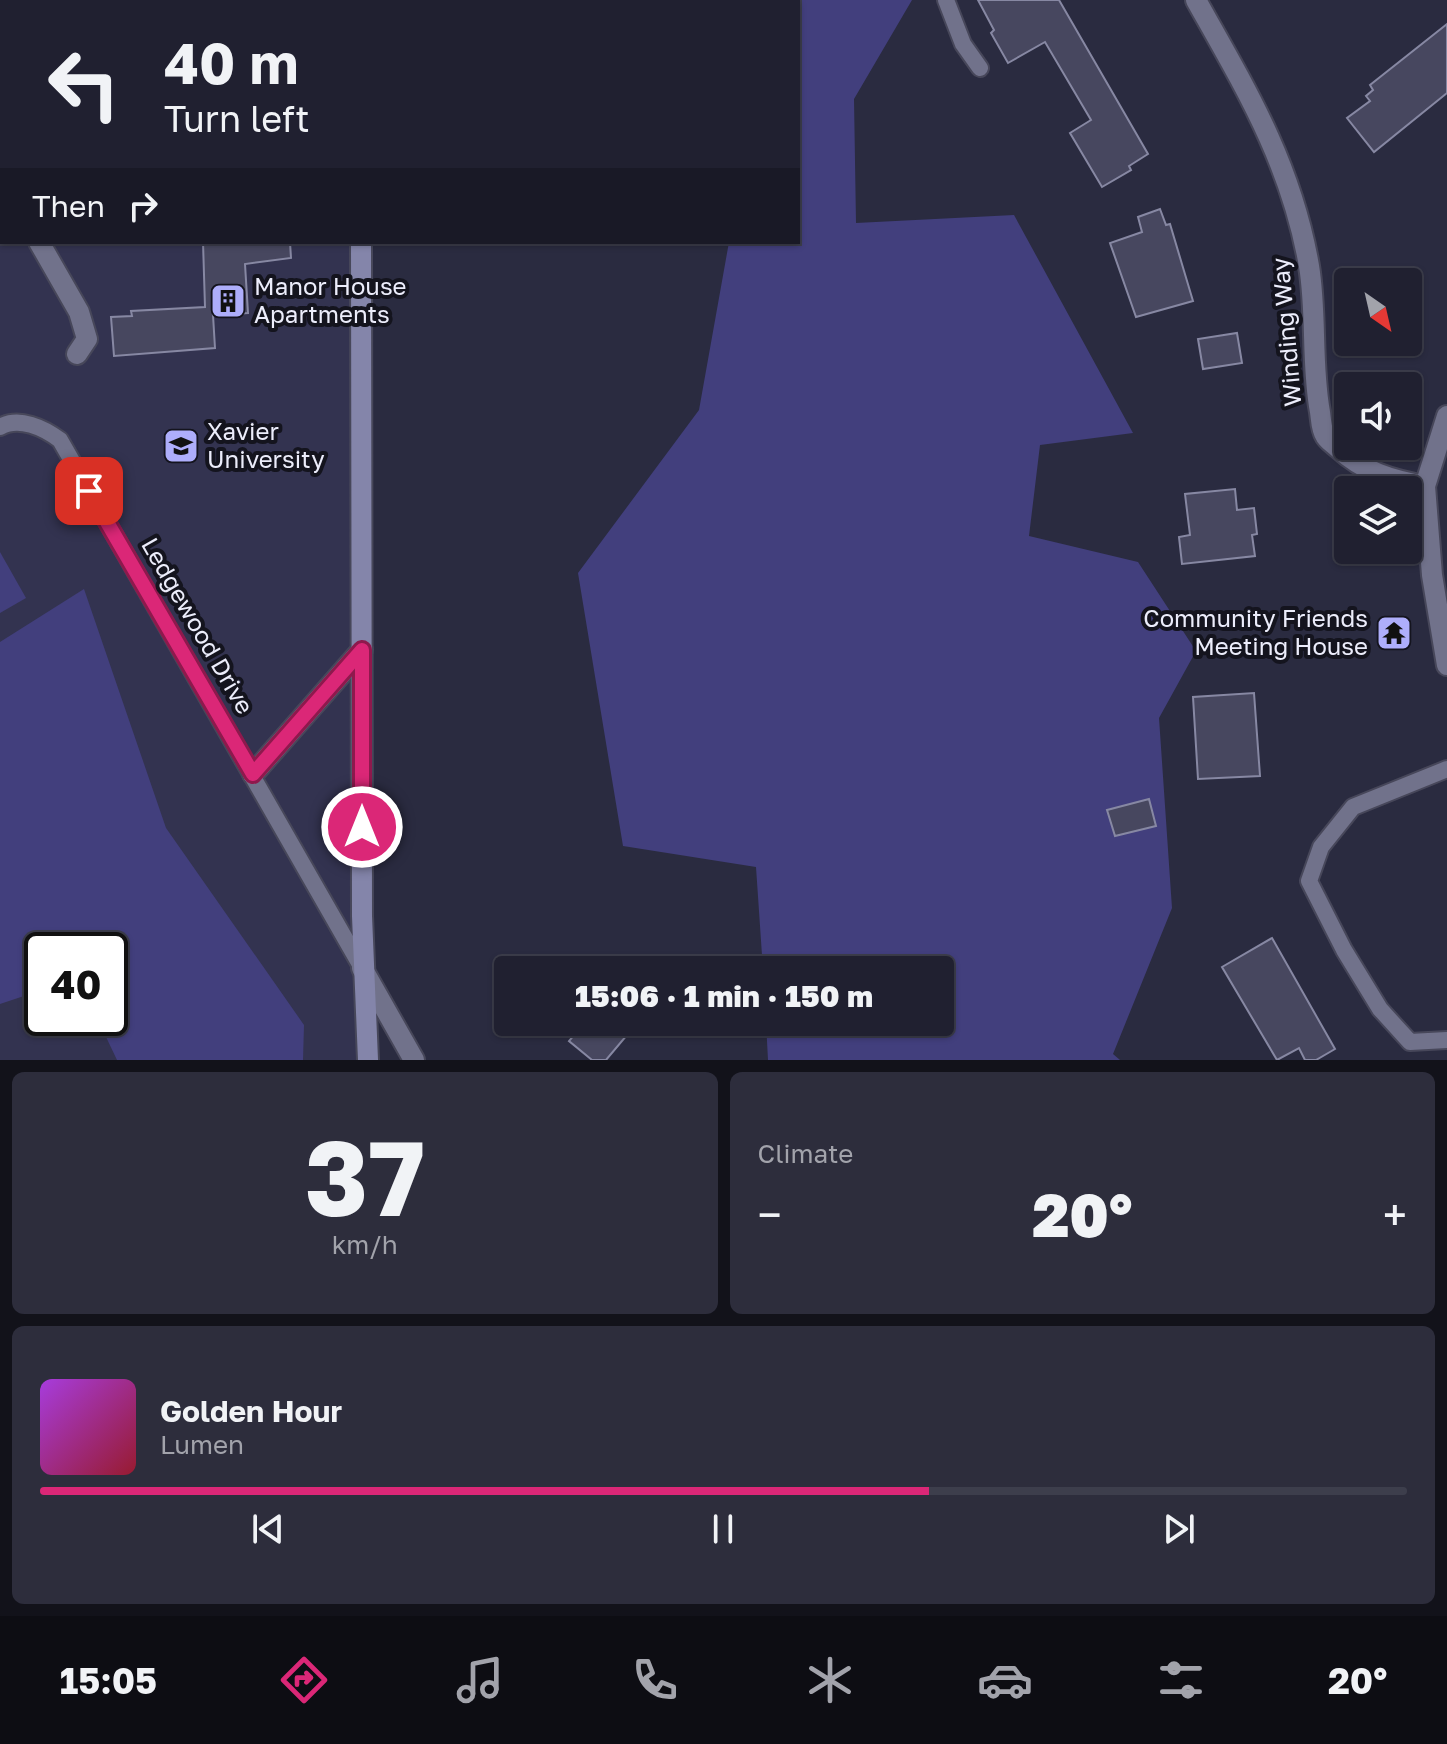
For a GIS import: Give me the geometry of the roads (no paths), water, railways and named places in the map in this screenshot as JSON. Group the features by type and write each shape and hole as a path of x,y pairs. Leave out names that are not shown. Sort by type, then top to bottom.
{"street":[{"name":"Winding Way","path":"1196,0 1256,106 1280,158 1298,213 1309,268 1315,325 1315,388 1325,435 1349,459 1369,471 1391,480 1425,486"},
{"path":"40,244 79,312 87,339 77,354"},
{"path":"361,244 362,968 368,1060"},
{"path":"1447,416 1425,486 1432,575 1447,665"},
{"path":"253,774 362,650"},
{"name":"Ledgewood Drive","path":"362,968 414,1060"}],"lane":[{"path":"946,0 963,44 980,68"},
{"name":"Ledgewood Drive","path":"0,427 7,423 28,424 48,431 60,440 362,968"},
{"path":"1447,769 1353,807 1321,847 1309,881 1344,950 1380,1009 1410,1042 1447,1040"}],"place":[{"name":"Manor House Apartments","path":"228,301"},
{"name":"Xavier University","path":"181,446"},
{"name":"Community Friends Meeting House","path":"1394,633"}]}
